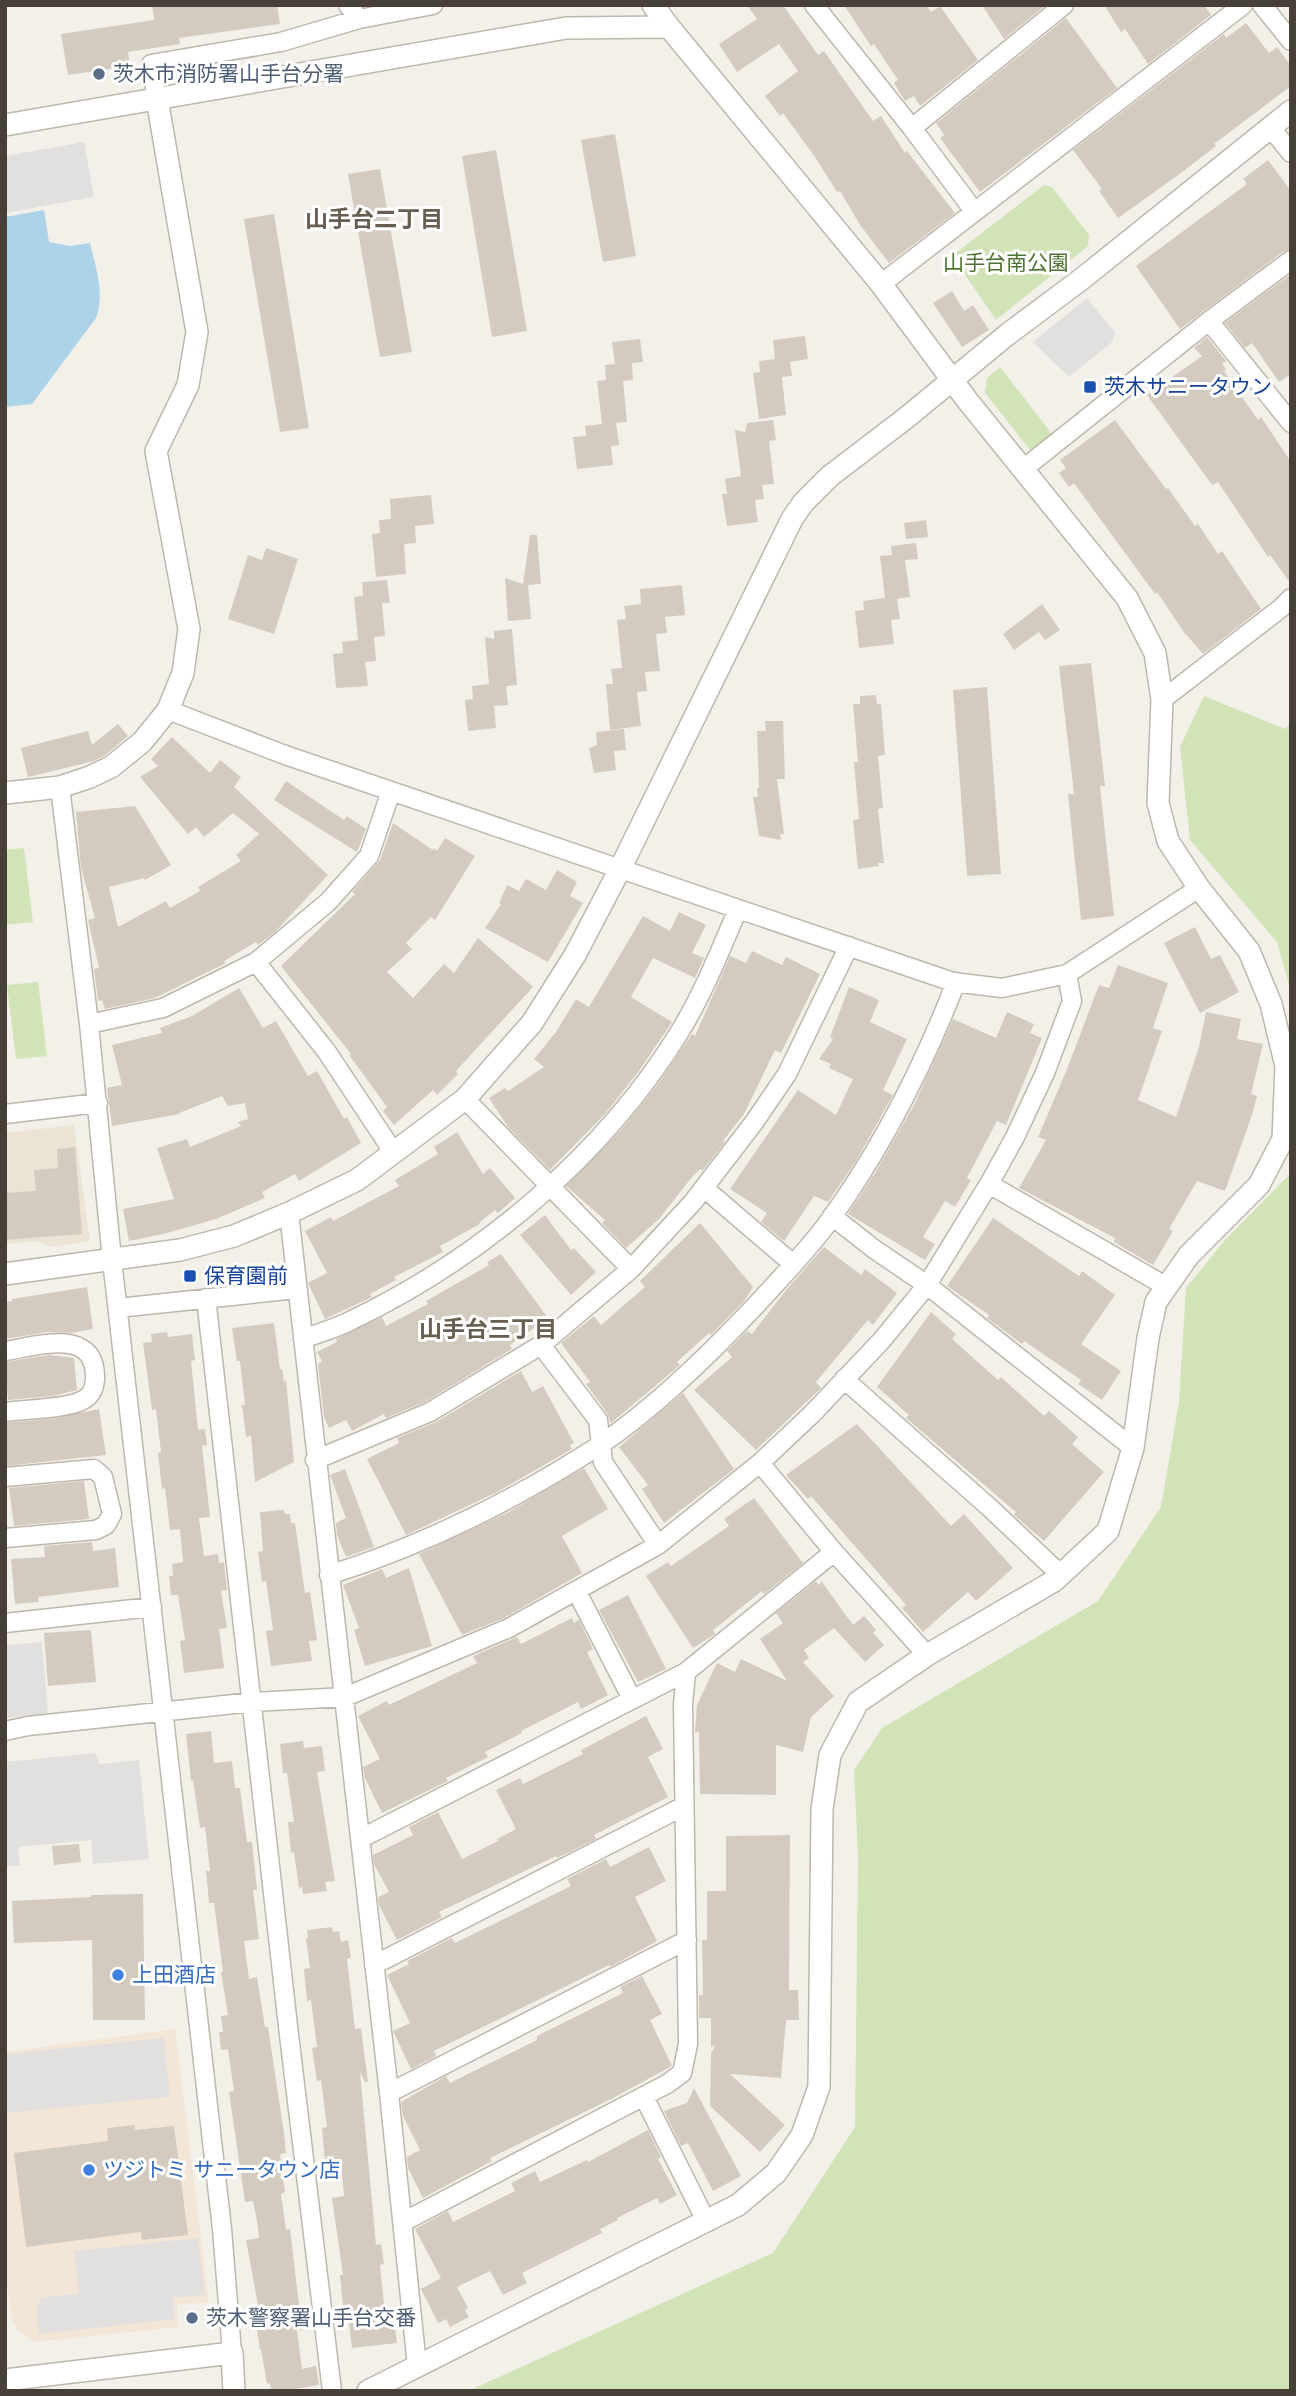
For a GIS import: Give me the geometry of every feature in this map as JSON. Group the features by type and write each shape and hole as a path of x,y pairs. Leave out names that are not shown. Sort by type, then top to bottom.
{"street":[{"path":"5,793 60,787 90,777 111,766 142,742 168,710 183,673 189,629 156,452 188,385 197,332 151,64 281,42 353,12 433,5"},
{"path":"368,2391 738,2205 775,2172 803,2135 819,2087 821,1810 830,1755 858,1702 927,1656 1054,1581 1108,1531 1133,1448 1148,1338 1156,1303 1189,1255 1259,1185 1283,1139 1286,1066 1271,1004 1249,951 1199,888 1168,841 1158,803 1162,700 1155,653 1126,598 1022,470 881,284 653,5"},
{"path":"814,5 974,211"},
{"path":"912,128 1064,5"},
{"path":"881,284 1159,72 1242,5"},
{"path":"1262,5 1291,41"},
{"path":"5,125 566,28 669,27"},
{"path":"5,1274 180,1250 234,1236 357,1180 465,1099 532,1023 575,955 792,519 803,503 830,475 1083,278 1291,111"},
{"path":"1270,127 1291,153"},
{"path":"1022,470 1209,321 1291,260"},
{"path":"1209,321 1291,422"},
{"path":"1162,700 1291,598"},
{"path":"168,710 391,791 957,982 1002,988 1067,974 1199,888"},
{"path":"60,787 98,1103 112,1260 222,2229 234,2391"},
{"path":"89,1024 163,1008 256,962 328,902 369,856 391,791"},
{"path":"303,1339 350,1321 446,1268 498,1231 611,1124 645,1084 680,1031 711,971 738,909"},
{"path":"315,1460 430,1412 541,1345 631,1269 704,1188 787,1074 849,946"},
{"path":"256,962 327,1052 394,1153"},
{"path":"5,1731 253,1702 345,1697 509,1628 658,1545 760,1463 882,1340 927,1285 989,1184 1045,1073 1072,1001 1067,974"},
{"path":"329,1575 379,1559 453,1528 508,1500 601,1444 715,1349 793,1264 832,1216 866,1166 911,1086 957,982"},
{"path":"465,1099 631,1269"},
{"path":"5,1114 98,1103"},
{"path":"989,1184 1167,1287"},
{"path":"704,1188 793,1264"},
{"path":"289,1213 315,1460 345,1697 417,2365"},
{"path":"832,1216 927,1285 1133,1448"},
{"path":"118,1308 297,1289"},
{"path":"206,1298 332,2391"},
{"path":"5,1351 57,1343 74,1344 85,1350 92,1361 95,1375 90,1396 78,1403 5,1412"},
{"path":"541,1345 598,1420 603,1462 658,1545"},
{"path":"844,1379 1061,1575"},
{"path":"760,1463 834,1552 927,1656"},
{"path":"5,1477 94,1469 103,1477 112,1514 106,1525 96,1530 5,1538"},
{"path":"360,1839 686,1672 834,1552"},
{"path":"577,1592 632,1699"},
{"path":"5,1623 152,1607"},
{"path":"403,2222 644,2097 682,2073 688,2044 683,1704 686,1672"},
{"path":"374,1965 684,1807"},
{"path":"389,2093 687,1940"},
{"path":"644,2097 706,2221"},
{"path":"5,2380 232,2353"}],"shaded area":[{"path":"84,142 94,197 5,213 5,156"},
{"path":"1087,298 1115,333 1112,342 1069,377 1033,342"},
{"path":"74,1125 90,1241 53,1247 37,1241 5,1244 5,1133"},
{"path":"42,1642 48,1714 7,1718 5,1645"},
{"path":"95,1753 100,1764 139,1760 149,1859 93,1864 91,1840 18,1847 20,1865 5,1867 5,1762"},
{"path":"175,2029 209,2303 177,2304 178,2327 35,2342 17,2330 11,2315 5,2268 5,2052"},
{"path":"164,2038 170,2097 5,2113 7,2054"},
{"path":"198,2238 205,2295 173,2298 175,2319 39,2334 36,2308 41,2298 79,2293 74,2251"}],"green space":[{"name":"山手台南公園","path":"1044,185 1052,187 1089,235 1088,246 996,320 952,256"},
{"path":"1000,367 1052,434 1030,450 985,393 987,378"},
{"path":"1204,696 1285,729 1291,723 1291,992 1277,942 1190,840 1180,747"},
{"path":"24,848 33,922 5,925 5,850"},
{"path":"38,982 47,1056 16,1059 7,985"},
{"path":"1291,1173 1291,2391 468,2391 773,2253 855,2127 858,1857 854,1770 882,1728 1098,1601 1161,1507 1179,1402 1186,1288 1225,1240"}],"water":[{"path":"44,210 49,242 70,246 90,243 99,280 99,308 96,318 32,404 5,407 5,217"}],"building":[{"path":"152,5 277,5 280,24 179,38 180,44 128,52 130,66 68,75 61,34 154,20"},
{"path":"747,5 783,5 818,55 824,51 873,121 881,116 905,153 907,151 955,213 889,263 783,113 780,116 765,96 798,71 779,44 737,72 719,44 757,19"},
{"path":"844,5 926,5 931,12 940,6 978,60 920,106 914,96 905,101 894,83 898,80"},
{"path":"982,5 1046,5 1004,39"},
{"path":"1104,5 1204,5 1211,15 1148,64 1125,29 1121,32"},
{"path":"1066,18 1117,88 980,192 940,138 944,135 936,123"},
{"path":"1246,23 1269,53 1277,47 1291,66 1291,86 1214,144 1216,146 1181,173 1118,218 1099,191 1102,189 1073,150 1224,34 1226,38"},
{"path":"615,134 636,256 603,262 581,140"},
{"path":"496,150 527,331 492,337 462,156"},
{"path":"1268,160 1291,191 1291,249 1284,251 1180,329 1136,266 1247,184 1243,179"},
{"path":"380,169 412,352 380,357 348,174"},
{"path":"274,214 309,428 280,432 244,219"},
{"path":"1291,274 1291,374 1279,382 1252,343 1245,348 1225,323"},
{"path":"952,291 964,311 973,305 989,330 962,347 933,303"},
{"path":"805,336 808,359 790,362 792,376 782,377 786,415 759,419 753,373 760,372 759,361 775,359 773,340"},
{"path":"1207,337 1226,361 1222,364 1226,369 1224,371 1258,420 1261,417 1291,462 1291,584 1270,555 1268,557 1218,482 1212,485 1147,395 1202,356 1194,348"},
{"path":"640,339 643,362 632,363 633,380 623,381 627,422 616,423 619,445 611,446 613,465 577,469 573,437 586,436 585,426 602,424 597,381 606,380 605,365 615,364 612,342"},
{"path":"773,420 776,440 769,441 774,484 762,485 764,499 755,500 758,522 727,526 722,494 727,494 725,479 741,476 735,430 745,432 747,423"},
{"path":"1115,420 1195,526 1198,524 1218,554 1222,551 1261,609 1203,654 1183,631 1157,592 1155,594 1074,483 1069,487 1059,473 1066,468 1060,460"},
{"path":"431,495 434,524 415,526 416,543 404,544 406,574 376,577 372,534 380,533 379,520 391,519 390,499"},
{"path":"926,520 928,537 906,539 904,523"},
{"path":"530,535 537,535 541,584 528,585 531,619 508,621 505,578 523,584"},
{"path":"916,543 918,559 905,560 910,597 897,599 900,619 891,620 894,644 859,648 855,611 864,610 863,601 885,598 880,556 892,555 891,546"},
{"path":"266,548 298,559 274,634 228,619 248,555 262,560"},
{"path":"387,580 390,603 382,603 385,636 374,637 376,661 365,662 368,686 336,688 333,654 343,653 342,642 358,640 354,597 363,596 362,582"},
{"path":"682,585 685,615 665,617 667,633 656,634 660,671 645,672 647,691 637,692 641,726 610,730 606,684 613,684 611,669 622,668 617,620 626,619 624,606 641,604 640,589"},
{"path":"1042,604 1060,630 1045,640 1039,632 1014,650 1003,634"},
{"path":"512,629 517,685 506,686 508,705 494,706 496,728 468,731 465,700 473,699 472,686 489,684 485,637 494,639 494,631"},
{"path":"1091,663 1105,786 1100,786 1114,916 1081,920 1068,794 1074,794 1059,666"},
{"path":"987,687 1001,874 967,876 953,690"},
{"path":"876,695 877,704 881,704 885,755 878,756 883,808 878,809 884,863 858,869 853,820 859,819 853,704 860,704 860,696"},
{"path":"765,721 783,721 785,779 777,779 784,834 780,834 781,840 759,836 753,797 758,797 759,788 757,731 766,731"},
{"path":"118,724 128,736 104,756 94,761 28,777 21,748 88,731 92,745"},
{"path":"624,729 626,750 614,751 616,770 594,773 589,748 597,745 596,732"},
{"path":"172,737 210,773 220,760 241,777 234,787 328,875 275,932 258,945 256,942 224,961 226,963 155,998 105,1009 102,1000 98,1001 94,969 99,968 88,920 95,918 81,868 76,812 135,806 171,865 145,880 144,878 109,887 118,927 166,901 170,908 200,891 198,887 241,861 236,855 259,834 233,813 204,837 196,827 188,834 140,777 158,766 151,759"},
{"path":"286,781 344,820 347,816 366,829 357,852 274,800"},
{"path":"393,823 433,850 434,848 437,851 445,838 475,856 435,920 431,917 406,943 412,949 387,972 413,998 444,964 454,973 478,938 533,987 437,1095 433,1090 394,1125 383,1111 387,1107 349,1055 351,1054 281,966 355,894 352,892 380,860"},
{"path":"557,870 577,882 570,896 583,903 548,962 485,928 501,904 499,903 507,885 519,891 526,879 546,890"},
{"path":"679,912 706,925 692,953 704,958 695,978 653,958 631,997 672,1022 639,1071 605,1114 550,1170 508,1127 489,1098 505,1088 508,1091 544,1067 534,1059 556,1032 576,999 589,1007 643,916 670,931"},
{"path":"1195,927 1211,959 1220,955 1239,992 1200,1013 1164,943"},
{"path":"752,951 782,965 786,957 820,974 781,1053 775,1050 744,1114 723,1141 725,1142 703,1170 700,1169 692,1177 659,1219 626,1248 602,1223 605,1220 566,1186 622,1129 658,1084 692,1034 695,1036 730,956 746,963"},
{"path":"1118,965 1168,983 1153,1028 1162,1031 1138,1100 1176,1117 1199,1047 1206,1012 1241,1019 1237,1039 1263,1044 1251,1094 1257,1096 1225,1191 1197,1181 1169,1229 1173,1231 1153,1265 1114,1242 1115,1238 1019,1188 1046,1140 1038,1137 1099,985 1109,988"},
{"path":"849,987 879,1000 870,1022 907,1039 883,1090 893,1095 856,1161 828,1202 814,1196 784,1241 761,1222 767,1213 730,1189 798,1090 836,1115 853,1079 829,1068 831,1064 819,1059 833,1039 830,1037"},
{"path":"239,988 263,1028 276,1021 308,1076 317,1071 361,1143 299,1181 295,1174 262,1192 265,1198 216,1219 129,1241 123,1209 174,1199 157,1148 187,1139 190,1147 241,1126 238,1122 248,1119 245,1103 228,1106 222,1096 180,1114 112,1126 107,1088 122,1085 112,1045 162,1033 160,1028 192,1016"},
{"path":"1007,1012 1034,1024 1030,1033 1042,1038 1006,1125 997,1121 967,1178 971,1180 955,1207 945,1201 923,1237 935,1244 925,1260 848,1214 914,1105 953,1019 996,1038"},
{"path":"457,1132 483,1174 490,1168 515,1198 498,1213 495,1210 480,1224 440,1246 443,1252 394,1277 396,1280 370,1294 372,1297 325,1319 308,1283 327,1273 305,1231 331,1217 333,1221 399,1186 395,1180 438,1154 434,1147"},
{"path":"75,1147 82,1234 5,1240 5,1193 36,1191 34,1170 58,1168 57,1149"},
{"path":"545,1215 571,1250 574,1248 596,1272 571,1295 520,1235"},
{"path":"993,1218 1079,1276 1082,1271 1115,1295 1081,1344 1121,1371 1102,1400 1078,1384 1081,1380 1024,1341 1022,1344 987,1318 989,1315 947,1286"},
{"path":"700,1223 753,1287 745,1300 711,1335 709,1333 677,1362 680,1365 611,1423 586,1384 590,1382 561,1343 594,1316 601,1325 645,1287 640,1281"},
{"path":"824,1247 861,1275 865,1269 897,1293 873,1325 868,1320 816,1382 821,1388 756,1450 694,1390 732,1357 727,1351 747,1331 752,1334"},
{"path":"501,1254 548,1318 510,1345 512,1349 425,1402 386,1418 384,1414 352,1431 346,1420 329,1428 324,1417 318,1364 322,1361 317,1352 337,1342 336,1339 382,1317 386,1326 428,1304 426,1301 489,1265 487,1262"},
{"path":"87,1287 93,1329 71,1333 47,1332 5,1339 5,1302"},
{"path":"931,1312 956,1334 952,1339 998,1380 1001,1377 1044,1416 1049,1411 1078,1437 1072,1444 1104,1472 1044,1541 1014,1515 1016,1512 906,1418 909,1415 877,1387"},
{"path":"274,1323 280,1369 284,1382 286,1380 294,1462 255,1482 251,1436 246,1437 242,1405 245,1405 240,1361 237,1361 232,1328"},
{"path":"167,1332 168,1337 192,1334 195,1360 191,1361 198,1430 205,1429 207,1445 202,1446 210,1517 199,1518 204,1556 218,1554 219,1563 224,1562 227,1590 221,1591 227,1628 219,1629 224,1668 184,1673 180,1641 185,1640 178,1595 171,1595 169,1576 173,1576 172,1564 183,1562 180,1529 170,1530 165,1488 162,1489 156,1409 152,1410 143,1343 152,1342 151,1334"},
{"path":"49,1355 74,1358 77,1390 53,1396 8,1400 5,1362"},
{"path":"521,1371 532,1392 543,1386 574,1443 570,1445 572,1449 497,1492 406,1535 367,1459 399,1443 397,1438 436,1422"},
{"path":"683,1393 734,1469 664,1523 642,1489 648,1485 619,1447"},
{"path":"99,1409 106,1455 6,1466 5,1423 57,1418"},
{"path":"857,1424 951,1526 964,1514 1013,1568 976,1601 968,1592 923,1632 902,1608 906,1605 881,1576 811,1496 808,1499 786,1475"},
{"path":"584,1468 608,1509 562,1536 582,1573 504,1618 462,1635 419,1554 507,1513"},
{"path":"345,1469 374,1547 346,1557 337,1535 336,1523 346,1518 330,1475"},
{"path":"84,1481 89,1519 14,1526 9,1488"},
{"path":"754,1498 803,1563 764,1594 762,1591 713,1630 715,1634 693,1648 646,1576 668,1562 671,1566 729,1526 724,1519"},
{"path":"284,1510 285,1514 290,1514 291,1523 295,1523 305,1593 310,1592 317,1640 309,1641 312,1661 271,1666 266,1631 273,1630 266,1581 262,1582 258,1552 263,1551 260,1512"},
{"path":"92,1542 93,1551 115,1548 119,1587 38,1597 39,1602 15,1604 11,1559 45,1557 44,1546"},
{"path":"409,1568 432,1646 365,1666 354,1630 359,1628 343,1585 382,1569 386,1578"},
{"path":"816,1581 818,1585 822,1582 853,1625 864,1616 876,1630 873,1633 884,1645 865,1662 834,1628 804,1650 809,1658 803,1662 834,1696 811,1717 803,1752 776,1745 776,1795 700,1794 699,1731 695,1733 697,1705 717,1663 735,1672 741,1659 787,1681 760,1639 783,1623 776,1613"},
{"path":"628,1595 666,1669 638,1682 599,1610"},
{"path":"572,1618 574,1623 579,1620 593,1649 587,1652 608,1695 581,1709 578,1702 521,1731 522,1733 485,1752 488,1757 446,1778 448,1781 382,1813 365,1778 363,1767 380,1759 358,1716 387,1701 389,1705 477,1663 473,1656 517,1637 521,1644"},
{"path":"91,1630 96,1682 48,1686 44,1633"},
{"path":"646,1716 663,1749 648,1757 668,1797 594,1835 596,1839 439,1912 442,1917 397,1940 379,1905 378,1897 389,1892 374,1864 373,1855 413,1835 409,1827 438,1812 462,1859 498,1841 497,1839 516,1829 496,1790 520,1778 523,1784 583,1754 581,1750"},
{"path":"211,1731 214,1763 232,1761 235,1788 240,1788 247,1842 252,1842 257,1890 253,1890 259,1939 244,1941 249,1979 257,1977 265,2027 268,2027 284,2133 286,2153 280,2154 285,2192 281,2194 286,2230 290,2229 302,2330 297,2330 302,2369 316,2366 319,2385 284,2391 271,2391 260,2350 255,2317 260,2316 246,2240 259,2238 257,2221 253,2201 245,2202 229,2092 234,2091 228,2049 221,2050 221,2016 228,2015 214,1903 209,1903 206,1871 210,1871 205,1827 200,1828 193,1780 191,1781 186,1734"},
{"path":"303,1741 304,1748 322,1746 325,1771 317,1772 335,1881 325,1882 327,1891 303,1894 302,1887 299,1888 294,1852 291,1853 288,1822 294,1822 287,1773 283,1773 280,1744"},
{"path":"790,1835 789,1990 798,1990 799,2020 786,2020 781,2078 730,2074 785,2125 760,2152 710,2106 711,2054 715,2045 711,2047 711,2018 699,2018 699,1995 703,1995 702,1940 707,1940 707,1891 726,1891 726,1836"},
{"path":"79,1844 81,1862 54,1865 52,1846"},
{"path":"649,1847 666,1881 635,1897 657,1941 610,1967 609,1965 434,2051 436,2056 411,2069 393,2031 410,2023 387,1975 409,1964 407,1961 452,1938 455,1943 571,1886 567,1879 606,1859 610,1867"},
{"path":"143,1894 145,2020 93,2020 92,1940 14,1943 12,1901"},
{"path":"332,1927 333,1932 339,1931 341,1942 348,1940 351,1958 347,1959 355,2029 361,2028 368,2082 365,2082 360,2072 376,2245 381,2244 384,2264 380,2265 385,2314 388,2314 388,2323 394,2322 397,2343 352,2348 347,2307 343,2307 340,2275 343,2275 332,2198 344,2196 341,2161 325,2162 322,2128 327,2127 321,2080 317,2081 312,2048 317,2047 311,2000 307,2001 304,1969 310,1968 307,1930"},
{"path":"642,1976 662,2014 650,2020 672,2066 490,2158 492,2161 423,2198 408,2168 407,2157 420,2150 403,2116 401,2102 446,2076 450,2083 537,2040 537,2036 623,1993 620,1987"},
{"path":"694,2088 741,2176 713,2191 688,2143 681,2146 664,2111 687,2103"},
{"path":"135,2125 135,2130 174,2126 188,2235 142,2240 141,2232 26,2247 14,2153 108,2141 107,2128"},
{"path":"648,2130 661,2157 658,2159 677,2195 660,2204 657,2198 617,2218 618,2220 600,2229 602,2233 522,2273 527,2283 503,2295 490,2271 457,2287 468,2308 465,2310 469,2317 450,2327 446,2319 438,2323 421,2289 441,2278 415,2229 448,2211 453,2222 515,2191 511,2183 535,2171 540,2182 587,2160 588,2162"}],"place":[{"name":"茨木市消防署山手台分署","path":"99,74"},
{"name":"茨木サニータウン","path":"1090,387"},
{"name":"保育園前","path":"190,1276"},
{"name":"上田酒店","path":"118,1975"},
{"name":"ツジトミ サニータウン店","path":"89,2170"},
{"name":"茨木警察署山手台交番","path":"192,2318"}],"district":[{"name":"山手台二丁目","path":"374,219"},
{"name":"山手台三丁目","path":"488,1329"}]}
